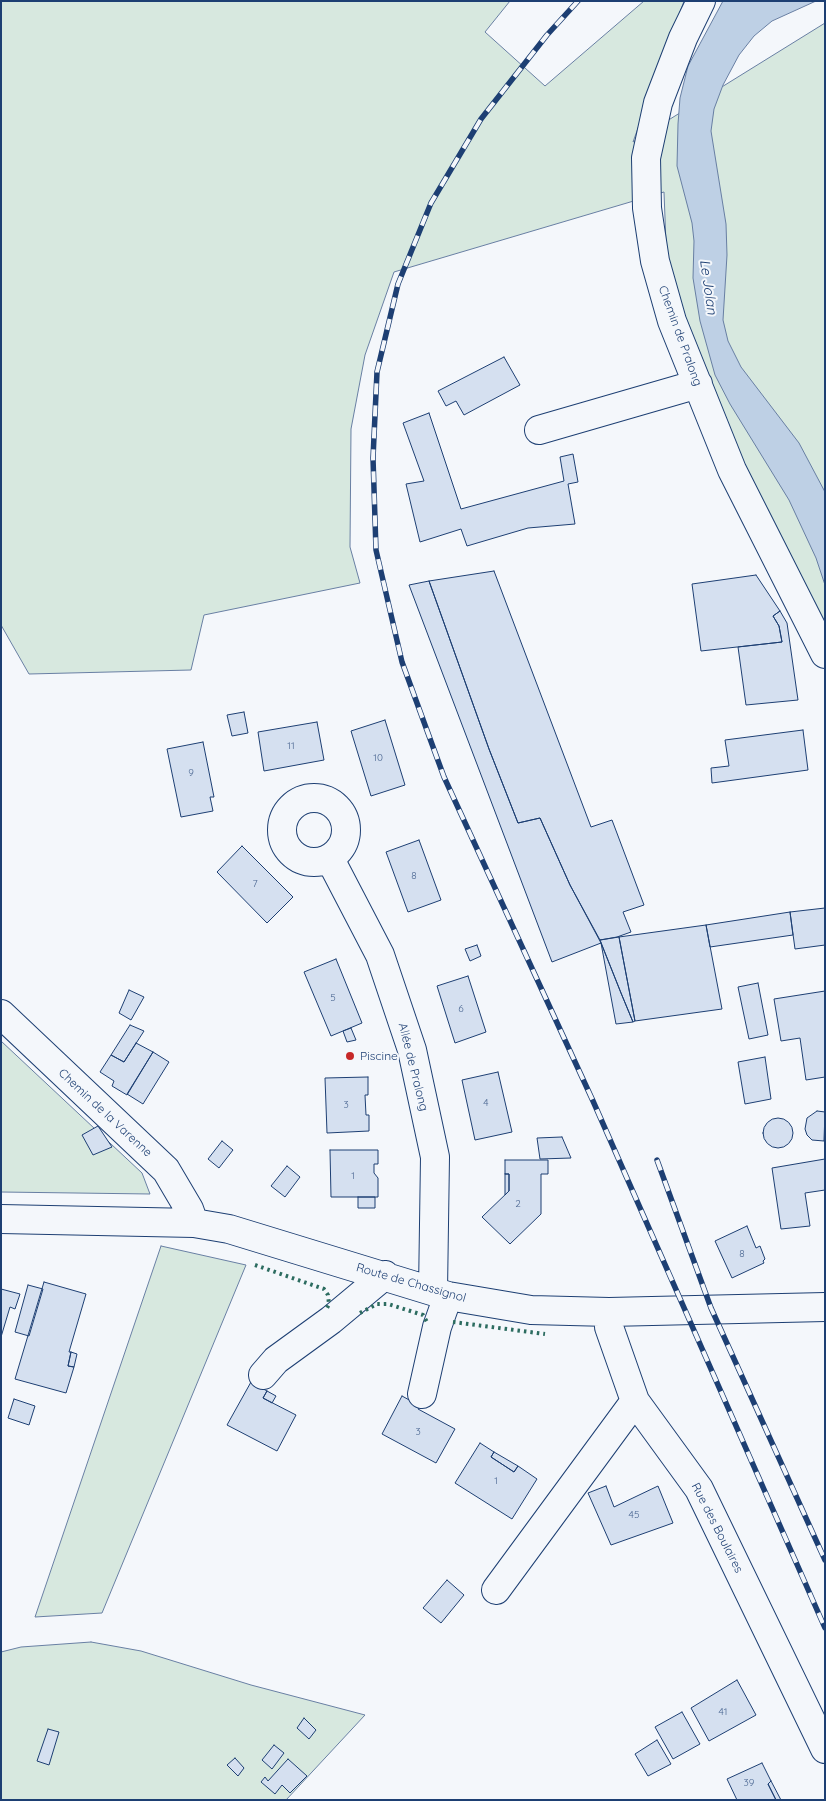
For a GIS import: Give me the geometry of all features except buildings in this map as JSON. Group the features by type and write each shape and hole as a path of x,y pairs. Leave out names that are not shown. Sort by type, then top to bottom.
{"street":[{"name":"Chemin de Pralong","path":"701,1 683,38 658,103 646,158 647,208 655,261 672,321 732,470 825,654"},
{"path":"539,430 698,384"},
{"name":"Allée de Pralong","path":"330,858 380,955 412,1050 435,1157 441,1293 437,1327 422,1394"},
{"name":"Chemin de la Varenne","path":"1,1014 166,1170 189,1208 194,1223"},
{"name":"Route de Chassignol","path":"1,1219 194,1223 229,1229 441,1293 531,1310 609,1312 825,1306"},
{"path":"263,1375 276,1360 331,1320 385,1275"},
{"name":"Rue des Boulaires","path":"609,1312 609,1327 635,1401 699,1489 825,1749"},
{"path":"496,1590 635,1401"}],"shaded area":[{"path":"1,1 510,1 485,32 545,86 644,1 684,1 633,142 825,23 825,630 725,428 667,270 664,192 394,272 365,355 351,429 350,547 360,583 204,615 191,670 29,674 1,625"},
{"path":"1,1041 142,1173 150,1194 1,1192"},
{"path":"161,1246 246,1265 102,1613 35,1617"},
{"path":"91,1642 141,1651 251,1685 365,1715 286,1800 1,1800 1,1652 21,1647"}],"water":[{"name":"Le Jolan","path":"723,1 816,1 772,21 754,36 739,55 723,85 714,109 711,131 726,224 727,255 723,320 728,341 741,367 799,443 825,492 825,585 816,558 789,500 730,404 715,375 700,321 693,278 694,241 692,223 677,166 678,124 680,98 688,66"}],"railway":[{"path":"578,1 547,35 481,119 431,203 398,284 377,372 373,458 376,550 402,662 444,777 593,1101 825,1628"},
{"path":"657,1160 711,1308 825,1560"}],"hedge":[{"path":"255,1265 324,1289 328,1295 329,1304 327,1308"},
{"path":"360,1313 377,1304 388,1304 423,1315 427,1322"},
{"path":"453,1322 545,1334"}],"place":[{"name":"Piscine","path":"350,1056"}]}
